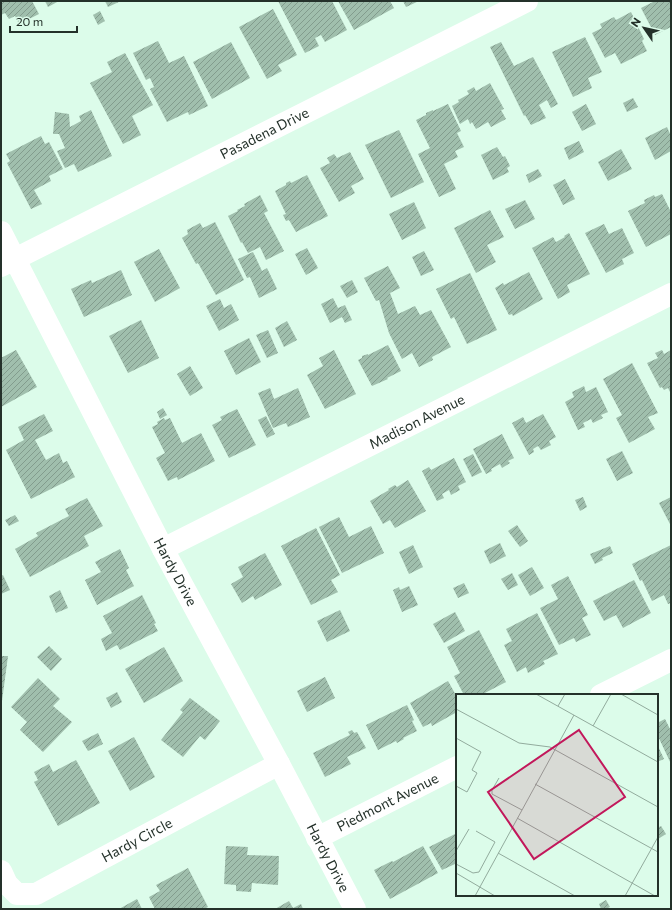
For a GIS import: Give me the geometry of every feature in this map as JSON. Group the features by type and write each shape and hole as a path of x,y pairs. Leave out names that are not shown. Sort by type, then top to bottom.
{"street":[{"name":"Pasadena Drive","path":"7,262 527,1"},
{"name":"Hardy Drive","path":"1,232 7,262 279,764 354,909"},
{"name":"Madison Avenue","path":"163,549 671,294"},
{"path":"603,694 671,660"},
{"name":"Hardy Circle","path":"1,871 7,884 17,894 36,894 279,764"},
{"name":"Piedmont Avenue","path":"317,838 456,768"}],"building":[{"path":"1,1 32,1 39,14 19,24 15,16 9,19 5,13 1,15"},
{"path":"45,1 59,1 48,7"},
{"path":"105,1 121,1 108,7"},
{"path":"278,1 332,1 347,30 325,42 321,35 315,38 319,46 305,53"},
{"path":"338,1 390,1 394,8 354,30"},
{"path":"403,1 419,1 406,7"},
{"path":"655,1 671,1 671,27 655,35 641,8"},
{"path":"273,9 297,55 278,65 282,71 267,79 239,27"},
{"path":"100,11 105,21 98,25 93,15"},
{"path":"631,12 644,39 642,41 647,51 621,64 615,53 605,58 592,33 602,28 600,24 614,17 616,20"},
{"path":"585,37 602,72 588,78 592,88 573,97 552,52"},
{"path":"158,41 169,63 184,56 208,106 189,115 188,112 167,122 150,89 154,87 150,78 146,80 133,53"},
{"path":"231,42 250,78 212,99 193,62"},
{"path":"501,42 514,66 533,57 558,104 551,108 547,100 539,105 546,118 531,125 525,115 524,116 490,47"},
{"path":"125,53 153,105 132,116 141,135 123,144 90,83 112,72 107,62"},
{"path":"490,83 504,109 501,110 506,119 491,127 488,122 476,129 472,122 470,124 468,119 460,124 452,106 459,102 458,100 469,94 467,91 474,87 476,91"},
{"path":"633,98 638,107 627,112 623,103"},
{"path":"448,104 461,131 457,133 464,147 455,151 458,157 444,164 456,189 439,197 418,154 430,148 416,120 426,115 426,113"},
{"path":"586,104 596,124 582,131 572,112"},
{"path":"91,110 112,156 78,172 74,164 65,168 57,151 65,148 59,134 53,134 55,112 69,114 70,127 81,121 79,116"},
{"path":"667,127 671,136 671,151 655,160 645,138"},
{"path":"399,130 424,182 391,198 365,145"},
{"path":"41,136 45,144 49,142 63,169 49,176 51,181 34,190 42,204 31,209 7,163 10,161 6,154"},
{"path":"579,141 584,152 569,160 564,148"},
{"path":"497,147 503,157 505,156 510,166 507,168 509,172 493,180 481,155"},
{"path":"621,149 632,169 608,181 598,162"},
{"path":"350,152 364,179 351,186 355,193 339,202 320,168 330,163 327,158 334,154 337,158"},
{"path":"538,169 542,176 529,183 526,175"},
{"path":"307,175 328,216 296,232 289,220 286,221 283,215 286,214 275,191 290,181 291,183"},
{"path":"565,179 575,199 563,205 553,185"},
{"path":"662,194 671,212 671,234 646,247 628,211 645,203 644,200 654,195 655,197"},
{"path":"260,195 268,211 264,213 284,251 266,260 260,247 248,253 242,242 241,243 228,216 238,211 237,210 245,206 244,204"},
{"path":"525,200 535,219 515,229 505,209"},
{"path":"414,202 426,228 402,240 389,214"},
{"path":"490,210 504,237 487,245 496,262 476,273 454,228"},
{"path":"215,222 244,280 216,295 198,263 196,264 182,238 188,234 187,230 200,223 203,228"},
{"path":"604,224 609,234 622,228 634,253 622,259 624,264 606,273 585,233"},
{"path":"569,233 590,274 567,285 570,292 558,299 532,248 553,237 556,242"},
{"path":"307,248 318,268 306,275 295,254"},
{"path":"159,249 180,288 155,302 134,262"},
{"path":"424,251 434,270 421,276 412,257"},
{"path":"253,252 262,271 267,268 277,289 259,298 250,277 247,278 238,259"},
{"path":"388,266 400,288 390,293 398,314 415,306 420,315 431,310 451,347 432,357 433,360 419,367 412,353 402,359 389,333 379,300 376,301 364,278"},
{"path":"121,270 132,295 84,317 71,289 91,280 92,283"},
{"path":"529,272 543,299 513,316 512,314 509,315 495,288"},
{"path":"470,273 497,330 467,344 454,317 451,319 436,289"},
{"path":"352,280 358,292 347,298 340,286"},
{"path":"333,298 338,308 345,305 352,320 345,323 342,317 330,323 321,304"},
{"path":"220,299 224,308 231,304 239,320 219,331 206,306"},
{"path":"141,320 159,358 128,373 109,336"},
{"path":"287,321 297,340 284,347 275,328"},
{"path":"268,330 278,353 267,358 256,335"},
{"path":"249,338 261,362 236,375 224,351"},
{"path":"388,345 401,371 372,386 358,360 362,358 362,356 368,355"},
{"path":"16,350 37,387 1,407 1,358"},
{"path":"334,350 356,394 325,409 307,375 323,366 319,358"},
{"path":"662,350 664,354 671,350 671,394 668,388 664,390 662,387 660,388 647,363 658,358 655,353"},
{"path":"632,363 658,413 648,417 655,429 629,443 616,418 622,415 603,379"},
{"path":"190,366 203,388 190,396 177,374"},
{"path":"584,386 586,392 596,387 608,412 601,415 603,418 593,423 591,419 583,423 585,427 578,430 565,402 574,397 572,392"},
{"path":"270,388 274,399 298,388 310,417 288,427 286,423 273,428 258,393"},
{"path":"163,408 167,415 160,419 157,412"},
{"path":"237,409 256,445 229,458 212,425 222,420 220,417"},
{"path":"44,414 53,431 35,440 46,460 59,453 63,463 67,461 75,477 31,499 6,450 24,440 18,427"},
{"path":"543,414 556,437 549,441 551,445 541,450 538,446 533,449 534,452 529,455 512,423 523,417 526,423"},
{"path":"266,416 275,434 267,438 258,420"},
{"path":"164,418 165,420 170,418 182,443 201,433 215,461 178,480 177,477 168,481 156,458 165,453 152,427"},
{"path":"502,434 514,458 508,461 510,463 502,468 500,464 486,474 473,449"},
{"path":"622,451 633,473 617,481 606,459"},
{"path":"473,454 482,472 472,477 463,459"},
{"path":"454,458 466,482 458,486 460,490 451,495 449,490 442,494 444,498 437,501 422,471 429,467 431,470"},
{"path":"408,480 426,511 395,528 390,520 383,524 370,501 395,485 397,487"},
{"path":"583,497 587,507 580,511 575,500"},
{"path":"671,497 671,526 659,503"},
{"path":"87,498 103,526 84,536 89,546 30,577 15,549 38,536 36,533 69,516 65,509"},
{"path":"15,515 19,521 9,526 5,520"},
{"path":"339,517 349,537 371,526 384,553 342,573 319,527"},
{"path":"517,525 528,541 520,547 508,531"},
{"path":"316,528 340,575 331,580 338,592 311,605 281,546"},
{"path":"500,543 506,556 490,564 484,551"},
{"path":"413,545 423,567 409,574 399,552"},
{"path":"671,545 671,603 668,604 664,595 652,601 632,564"},
{"path":"610,546 613,553 602,558 603,560 595,564 590,554"},
{"path":"120,549 129,568 126,570 134,586 97,605 85,580 101,572 95,562"},
{"path":"265,553 282,585 255,600 253,596 242,603 231,584 243,577 238,567"},
{"path":"532,567 544,588 530,596 518,575"},
{"path":"512,573 518,585 508,590 501,579"},
{"path":"3,575 10,590 1,594 1,576"},
{"path":"568,576 588,615 582,618 591,635 576,642 574,638 559,645 540,608 558,599 551,585"},
{"path":"634,580 651,613 623,628 616,615 604,621 593,601"},
{"path":"464,583 469,593 458,598 453,588"},
{"path":"409,586 418,605 402,612 393,590 399,587 400,590"},
{"path":"60,590 68,608 56,613 49,596"},
{"path":"142,595 156,623 154,624 158,631 120,650 117,645 106,651 101,639 112,633 103,616"},
{"path":"340,610 350,631 327,642 317,621"},
{"path":"455,612 465,631 444,643 433,624"},
{"path":"537,613 558,654 543,661 545,664 528,673 526,667 517,672 504,645 512,641 506,629"},
{"path":"479,630 506,682 483,694 463,694 454,676 460,673 447,647"},
{"path":"49,646 62,659 51,671 37,657"},
{"path":"164,647 183,681 144,703 125,669"},
{"path":"1,656 8,656 2,701 1,701"},
{"path":"325,677 335,698 307,712 297,691"},
{"path":"38,678 60,699 53,706 72,722 43,752 20,730 27,722 11,707"},
{"path":"448,681 456,695 456,713 432,726 431,723 423,727 410,703"},
{"path":"117,692 122,702 111,708 106,698"},
{"path":"190,698 220,721 205,740 200,736 183,757 161,740 183,712 180,710"},
{"path":"407,705 417,731 403,738 404,739 397,743 396,741 378,750 366,725"},
{"path":"665,719 671,731 671,764 658,736 658,722"},
{"path":"352,730 354,733 357,732 366,748 347,757 351,764 325,777 313,753 350,735 348,732"},
{"path":"98,733 103,744 88,751 82,741"},
{"path":"134,737 155,777 130,791 108,751"},
{"path":"658,746 664,759 658,762"},
{"path":"76,760 100,803 58,826 34,782 38,780 34,772 49,764 53,772"},
{"path":"661,826 666,834 658,839 658,828"},
{"path":"456,834 456,866 455,864 442,870 429,847"},
{"path":"226,846 248,847 247,855 279,856 278,885 252,883 251,892 236,891 236,885 224,884"},
{"path":"423,846 438,873 390,899 374,870"},
{"path":"188,868 208,907 204,909 155,909 149,897 160,891 156,885"},
{"path":"137,899 142,909 119,909"},
{"path":"606,900 610,907 601,909 599,904"},
{"path":"289,901 293,908 301,904 303,909 275,909"}]}
